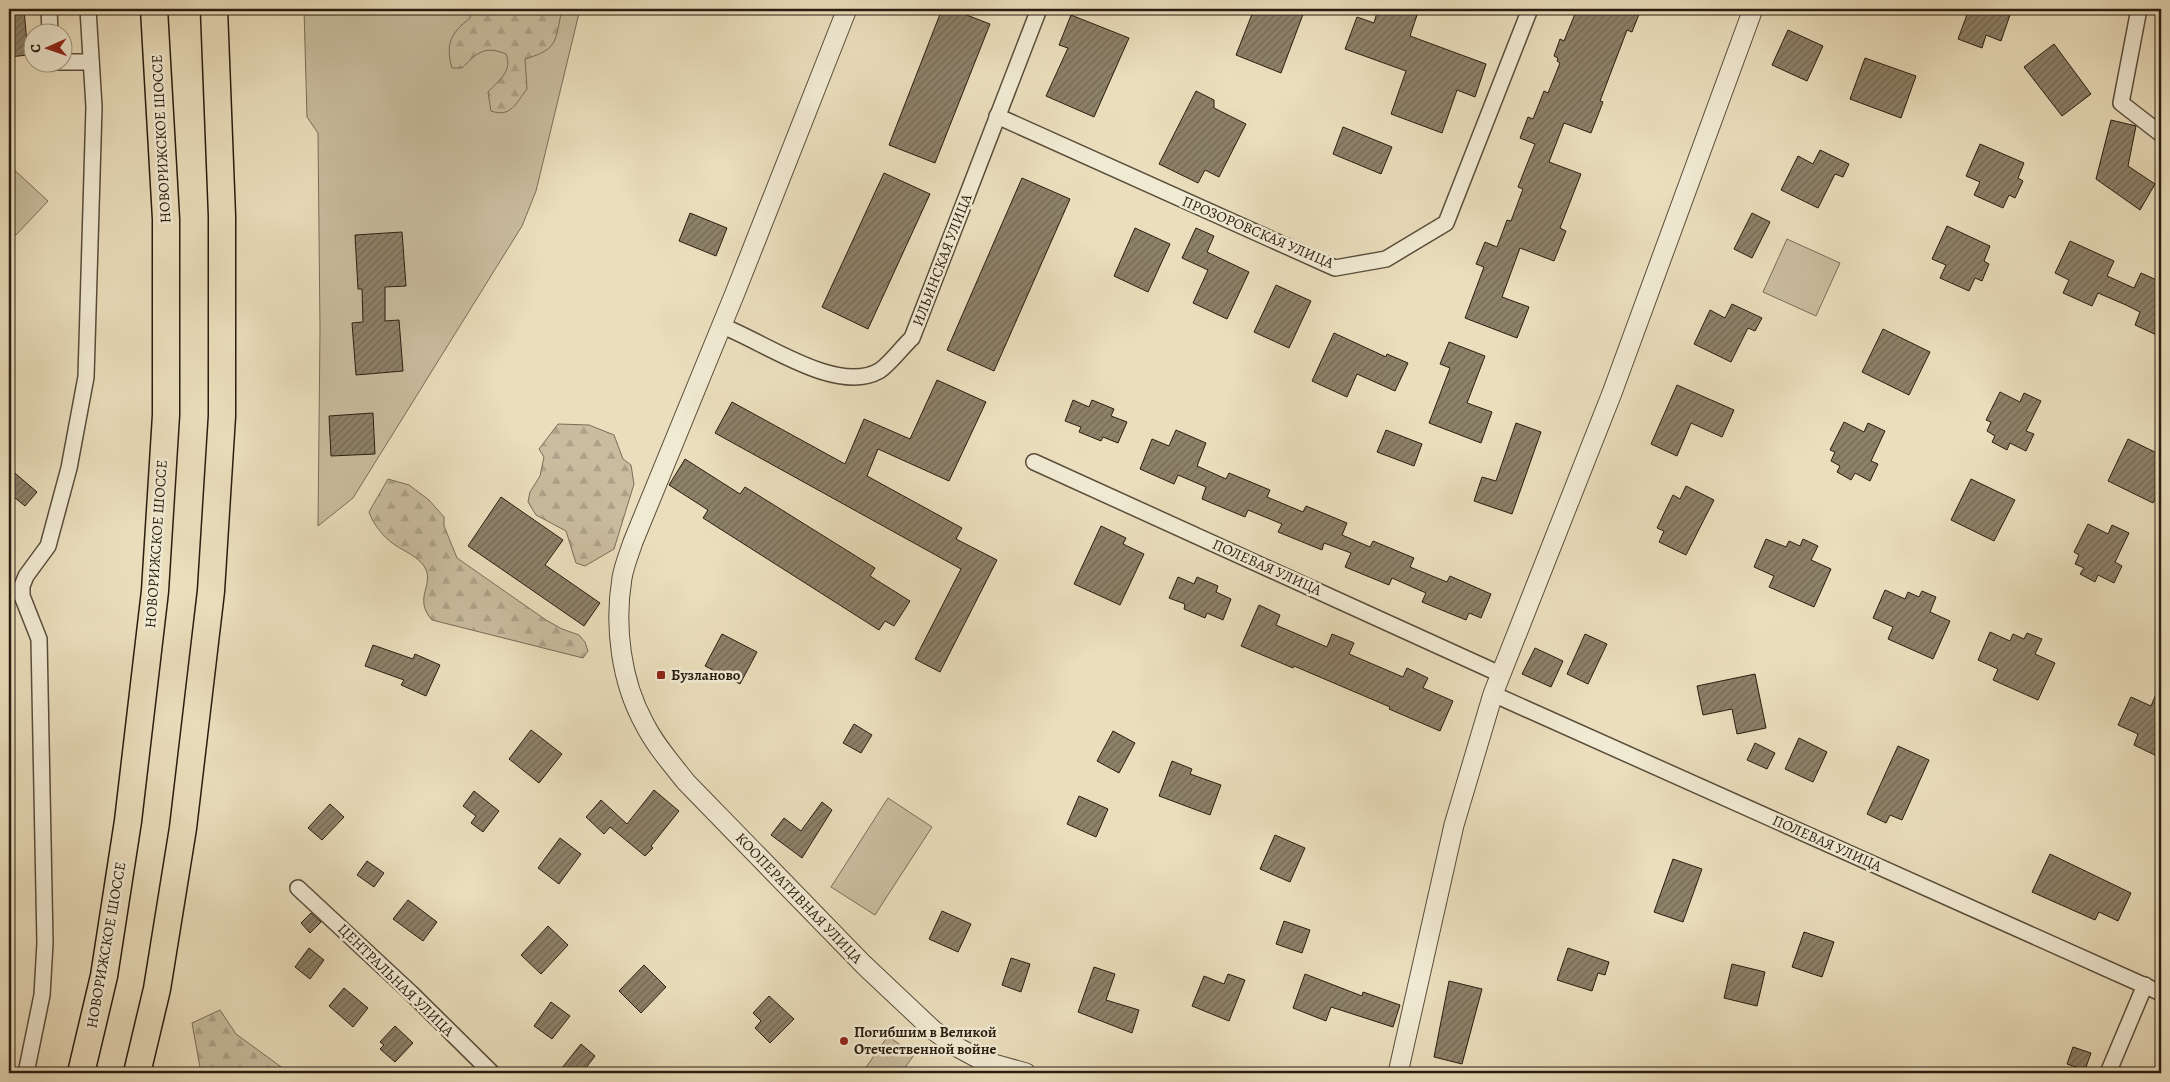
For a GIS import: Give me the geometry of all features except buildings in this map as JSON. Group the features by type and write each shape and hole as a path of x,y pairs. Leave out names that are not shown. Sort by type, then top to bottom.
{"highway":[{"name":"НОВОРИЖСКОЕ ШОССЕ","path":"81,1073 104,976 128,821 155,591 166,415 166,219 154,9"},
{"path":"137,1073 158,989 183,828 210,591 222,416 222,216 215,14"}],"street":[{"path":"49,9 50,22"},
{"path":"26,1073 42,995 45,943 39,639 22,596 22,586 26,576 48,546 69,468 86,377 94,107 88,9"},
{"name":"КООПЕРАТИВНАЯ УЛИЦА","path":"847,9 722,326 633,542 622,578 619,609 624,668 644,724 686,782 864,965 909,1010 980,1067 1026,1073"},
{"name":"ИЛЬИНСКАЯ УЛИЦА","path":"722,326 828,374 858,377 880,370 912,338 1038,9"},
{"name":"ПРОЗОРОВСКАЯ УЛИЦА","path":"997,116 1335,268 1386,259 1446,223 1530,9"},
{"path":"1398,1073 1454,825 1493,694 1612,394 1753,9"},
{"path":"2139,9 2121,103 2161,134"},
{"path":"72,62 91,62"},
{"name":"ПОЛЕВАЯ УЛИЦА","path":"1034,462 1500,674"},
{"name":"ПОЛЕВАЯ УЛИЦА","path":"1493,694 2161,993"},
{"name":"ЦЕНТРАЛЬНАЯ УЛИЦА","path":"298,888 411,993 492,1073"},
{"path":"2108,1073 2145,985"}],"green space":[{"path":"304,9 580,9 536,191 522,226 353,498 318,526 320,330 318,133 307,117"},
{"path":"471,9 562,9 554,42 544,51 525,59 527,89 508,111 498,113 491,111 488,92 504,75 508,65 506,54 492,50 481,52 462,68 452,68 449,52 451,40 458,29 470,18"},
{"path":"9,165 48,201 16,235 9,228"},
{"path":"1787,239 1840,263 1816,316 1763,292"},
{"path":"558,424 589,425 614,435 623,459 631,465 634,484 614,549 585,566 576,563 566,531 536,515 528,502 530,492 540,476 544,457 539,449"},
{"path":"388,479 409,485 429,500 444,517 444,526 457,558 546,620 562,629 579,635 585,642 588,651 583,658 432,620 426,612 424,605 428,579 424,566 387,539 376,526 369,512"},
{"path":"888,798 932,827 875,915 831,887"},
{"path":"220,1010 236,1034 284,1069 295,1073 201,1073 192,1023"},
{"path":"888,1036 914,1055 901,1073 862,1073"}],"place":[{"name":"Бузланово","path":"661,675"},
{"name":"Погибшим в Великой Отечественной войне","path":"844,1041"}]}
